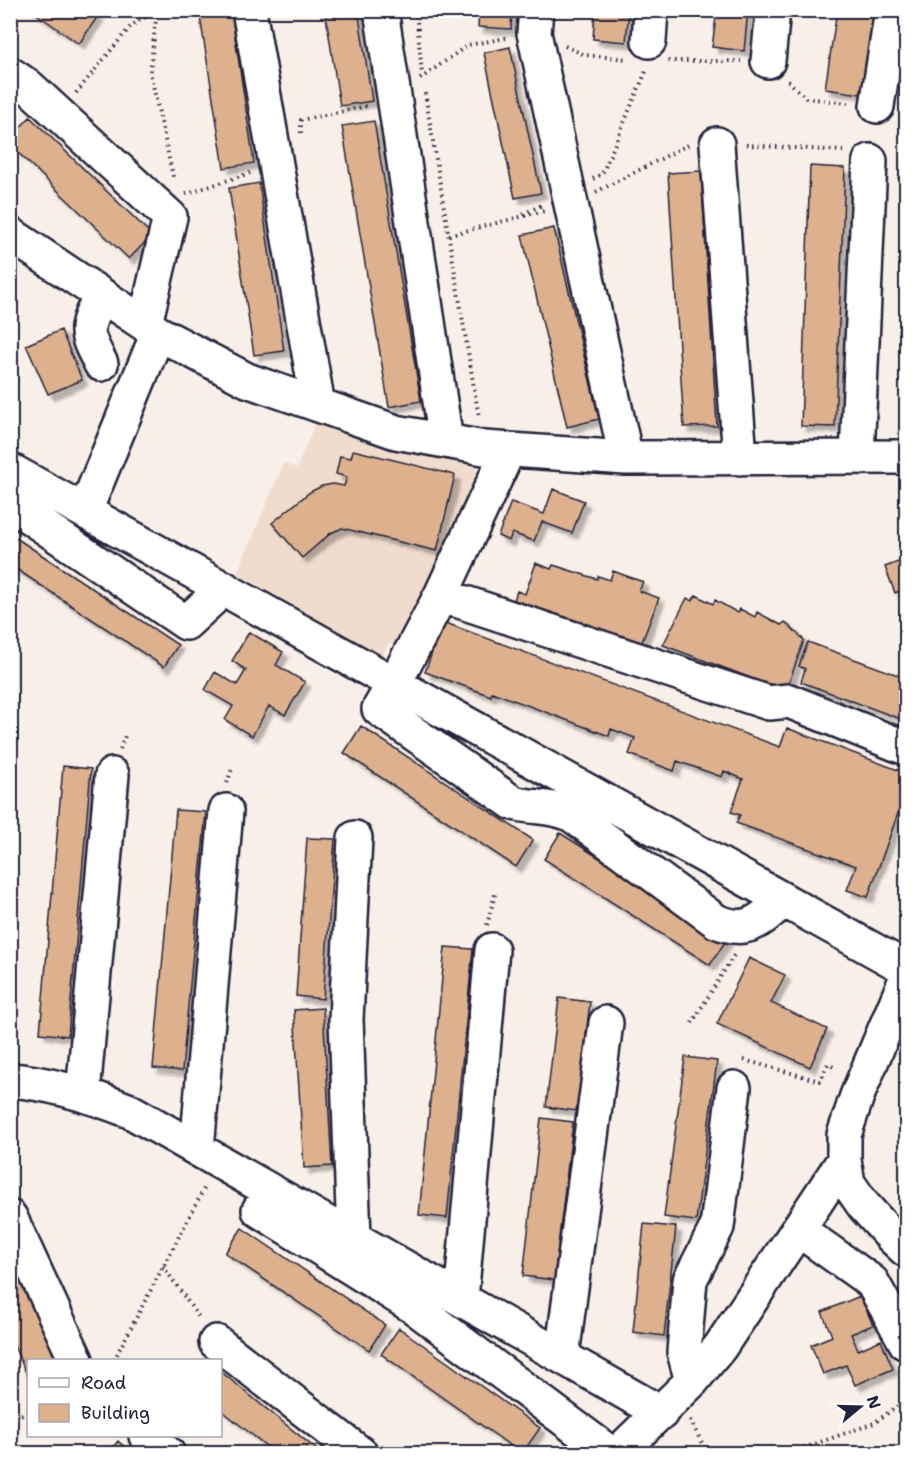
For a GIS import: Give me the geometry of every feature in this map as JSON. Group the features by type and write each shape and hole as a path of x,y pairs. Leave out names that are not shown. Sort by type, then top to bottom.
{"street":[{"path":"249,10 318,405"},
{"path":"381,10 446,441"},
{"path":"768,61 773,10"},
{"path":"877,106 892,10"},
{"path":"535,22 626,458"},
{"path":"10,74 28,86 174,207 152,329 85,511"},
{"path":"717,144 740,458"},
{"path":"856,457 883,164"},
{"path":"18,248 101,295 152,329 247,381 396,432 446,441 494,455 626,458 906,457"},
{"path":"101,295 88,320 86,330 88,339 101,364"},
{"path":"494,455 441,594 379,709 513,803 565,811 572,815 716,921 730,927 740,928 761,920 784,900"},
{"path":"10,470 224,588 398,676 784,900 906,968"},
{"path":"10,509 18,509 186,623 224,588"},
{"path":"441,594 769,703 789,701 906,748"},
{"path":"83,1094 112,774"},
{"path":"208,1155 226,811"},
{"path":"354,1238 346,1019 355,838"},
{"path":"461,1299 492,950"},
{"path":"906,979 856,1096 844,1136 844,1160 848,1183 864,1206 906,1250"},
{"path":"561,1356 606,1023"},
{"path":"676,1396 684,1352 690,1280 717,1227 740,1074"},
{"path":"10,1080 60,1088 130,1111 561,1356 676,1396"},
{"path":"617,1454 676,1396 720,1347 844,1160"},
{"path":"259,1210 414,1306 610,1454"},
{"path":"10,1217 76,1359"},
{"path":"799,1230 872,1282 906,1343"},
{"path":"216,1342 361,1454"},
{"path":"147,1437 168,1454"}],"path":[{"path":"123,10 141,21"},
{"path":"59,114 131,26 157,10"},
{"path":"157,10 150,72 174,207 276,165"},
{"path":"416,10 422,77 449,235 494,455"},
{"path":"302,139 301,120 394,99 468,45 535,22 585,55 649,38 768,61 806,98 877,106"},
{"path":"515,218 570,198 602,174 647,72 649,38"},
{"path":"449,235 515,218 570,198 693,142 850,152 883,164 906,181"},
{"path":"883,164 899,177"},
{"path":"692,1023 736,952 740,928"},
{"path":"740,1074 820,1081 828,1064 837,1069"},
{"path":"115,1359 163,1266 208,1155"},
{"path":"163,1266 216,1342"},
{"path":"676,1396 708,1454"},
{"path":"787,1454 874,1423 906,1400"},
{"path":"10,1419 27,1412"}],"shaded area":[{"path":"315,423 393,447 478,464 449,557 402,650 389,643 382,656 237,573 284,463 297,468"}],"building":[{"path":"31,10 90,10 98,16 79,44"},
{"path":"199,10 231,10 254,163 224,168"},
{"path":"325,10 358,10 372,101 340,106"},
{"path":"479,10 512,10 511,29 478,27"},
{"path":"595,10 629,10 626,42 593,39"},
{"path":"717,10 748,10 744,51 712,47"},
{"path":"837,10 874,10 861,94 825,89"},
{"path":"510,47 541,193 515,198 484,53"},
{"path":"30,117 152,235 129,259 10,145 10,138"},
{"path":"374,121 421,401 389,407 342,126"},
{"path":"810,166 845,168 835,427 801,426"},
{"path":"701,171 717,426 684,427 668,173"},
{"path":"259,183 284,351 254,355 229,188"},
{"path":"554,228 599,419 567,427 522,235"},
{"path":"61,330 82,380 48,394 26,345"},
{"path":"353,450 455,475 437,551 342,528 331,533 302,558 272,523 310,492 333,484 344,486 347,477 336,474 340,456 351,458"},
{"path":"553,489 584,501 572,533 542,522 534,541 512,533 509,541 498,536 511,502 544,514"},
{"path":"10,534 178,645 164,667 10,565"},
{"path":"906,559 906,588 895,593 885,567"},
{"path":"536,563 551,569 553,565 597,579 598,576 610,580 613,571 643,582 639,591 659,598 640,647 514,600 517,591 525,594"},
{"path":"696,595 713,604 715,600 738,613 740,609 755,617 757,612 781,625 785,622 804,640 786,691 663,645 687,598 692,601"},
{"path":"443,622 780,747 787,728 906,773 906,791 868,897 847,890 856,866 736,823 740,815 731,812 743,779 724,771 722,777 677,761 674,771 629,754 635,738 611,729 609,736 492,692 491,696 425,672"},
{"path":"249,632 283,652 276,665 305,682 285,715 269,706 252,736 225,720 233,706 205,690 215,672 237,685 246,670 232,661"},
{"path":"808,642 906,678 906,721 801,682 805,669 799,666"},
{"path":"361,726 533,840 516,867 344,753"},
{"path":"63,766 91,769 68,1036 40,1033"},
{"path":"176,810 206,812 182,1071 153,1068"},
{"path":"560,833 727,939 710,965 544,859"},
{"path":"307,838 335,839 323,999 296,996"},
{"path":"445,947 473,949 447,1218 419,1215"},
{"path":"749,958 785,975 771,1003 827,1029 810,1067 717,1024"},
{"path":"559,998 590,1002 577,1111 546,1107"},
{"path":"323,1008 332,1166 304,1168 294,1010"},
{"path":"685,1057 717,1061 696,1221 664,1217"},
{"path":"541,1118 573,1122 554,1280 523,1276"},
{"path":"644,1224 676,1227 664,1336 633,1332"},
{"path":"242,1228 385,1325 369,1350 225,1253"},
{"path":"10,1256 58,1359 27,1359 27,1375 10,1337"},
{"path":"860,1296 873,1325 851,1334 858,1350 881,1340 893,1369 855,1385 846,1365 823,1374 811,1345 832,1336 822,1312"},
{"path":"399,1328 540,1428 522,1454 381,1354"},
{"path":"222,1373 322,1454 276,1454 222,1411"},
{"path":"118,1441 132,1454 107,1454"}]}
